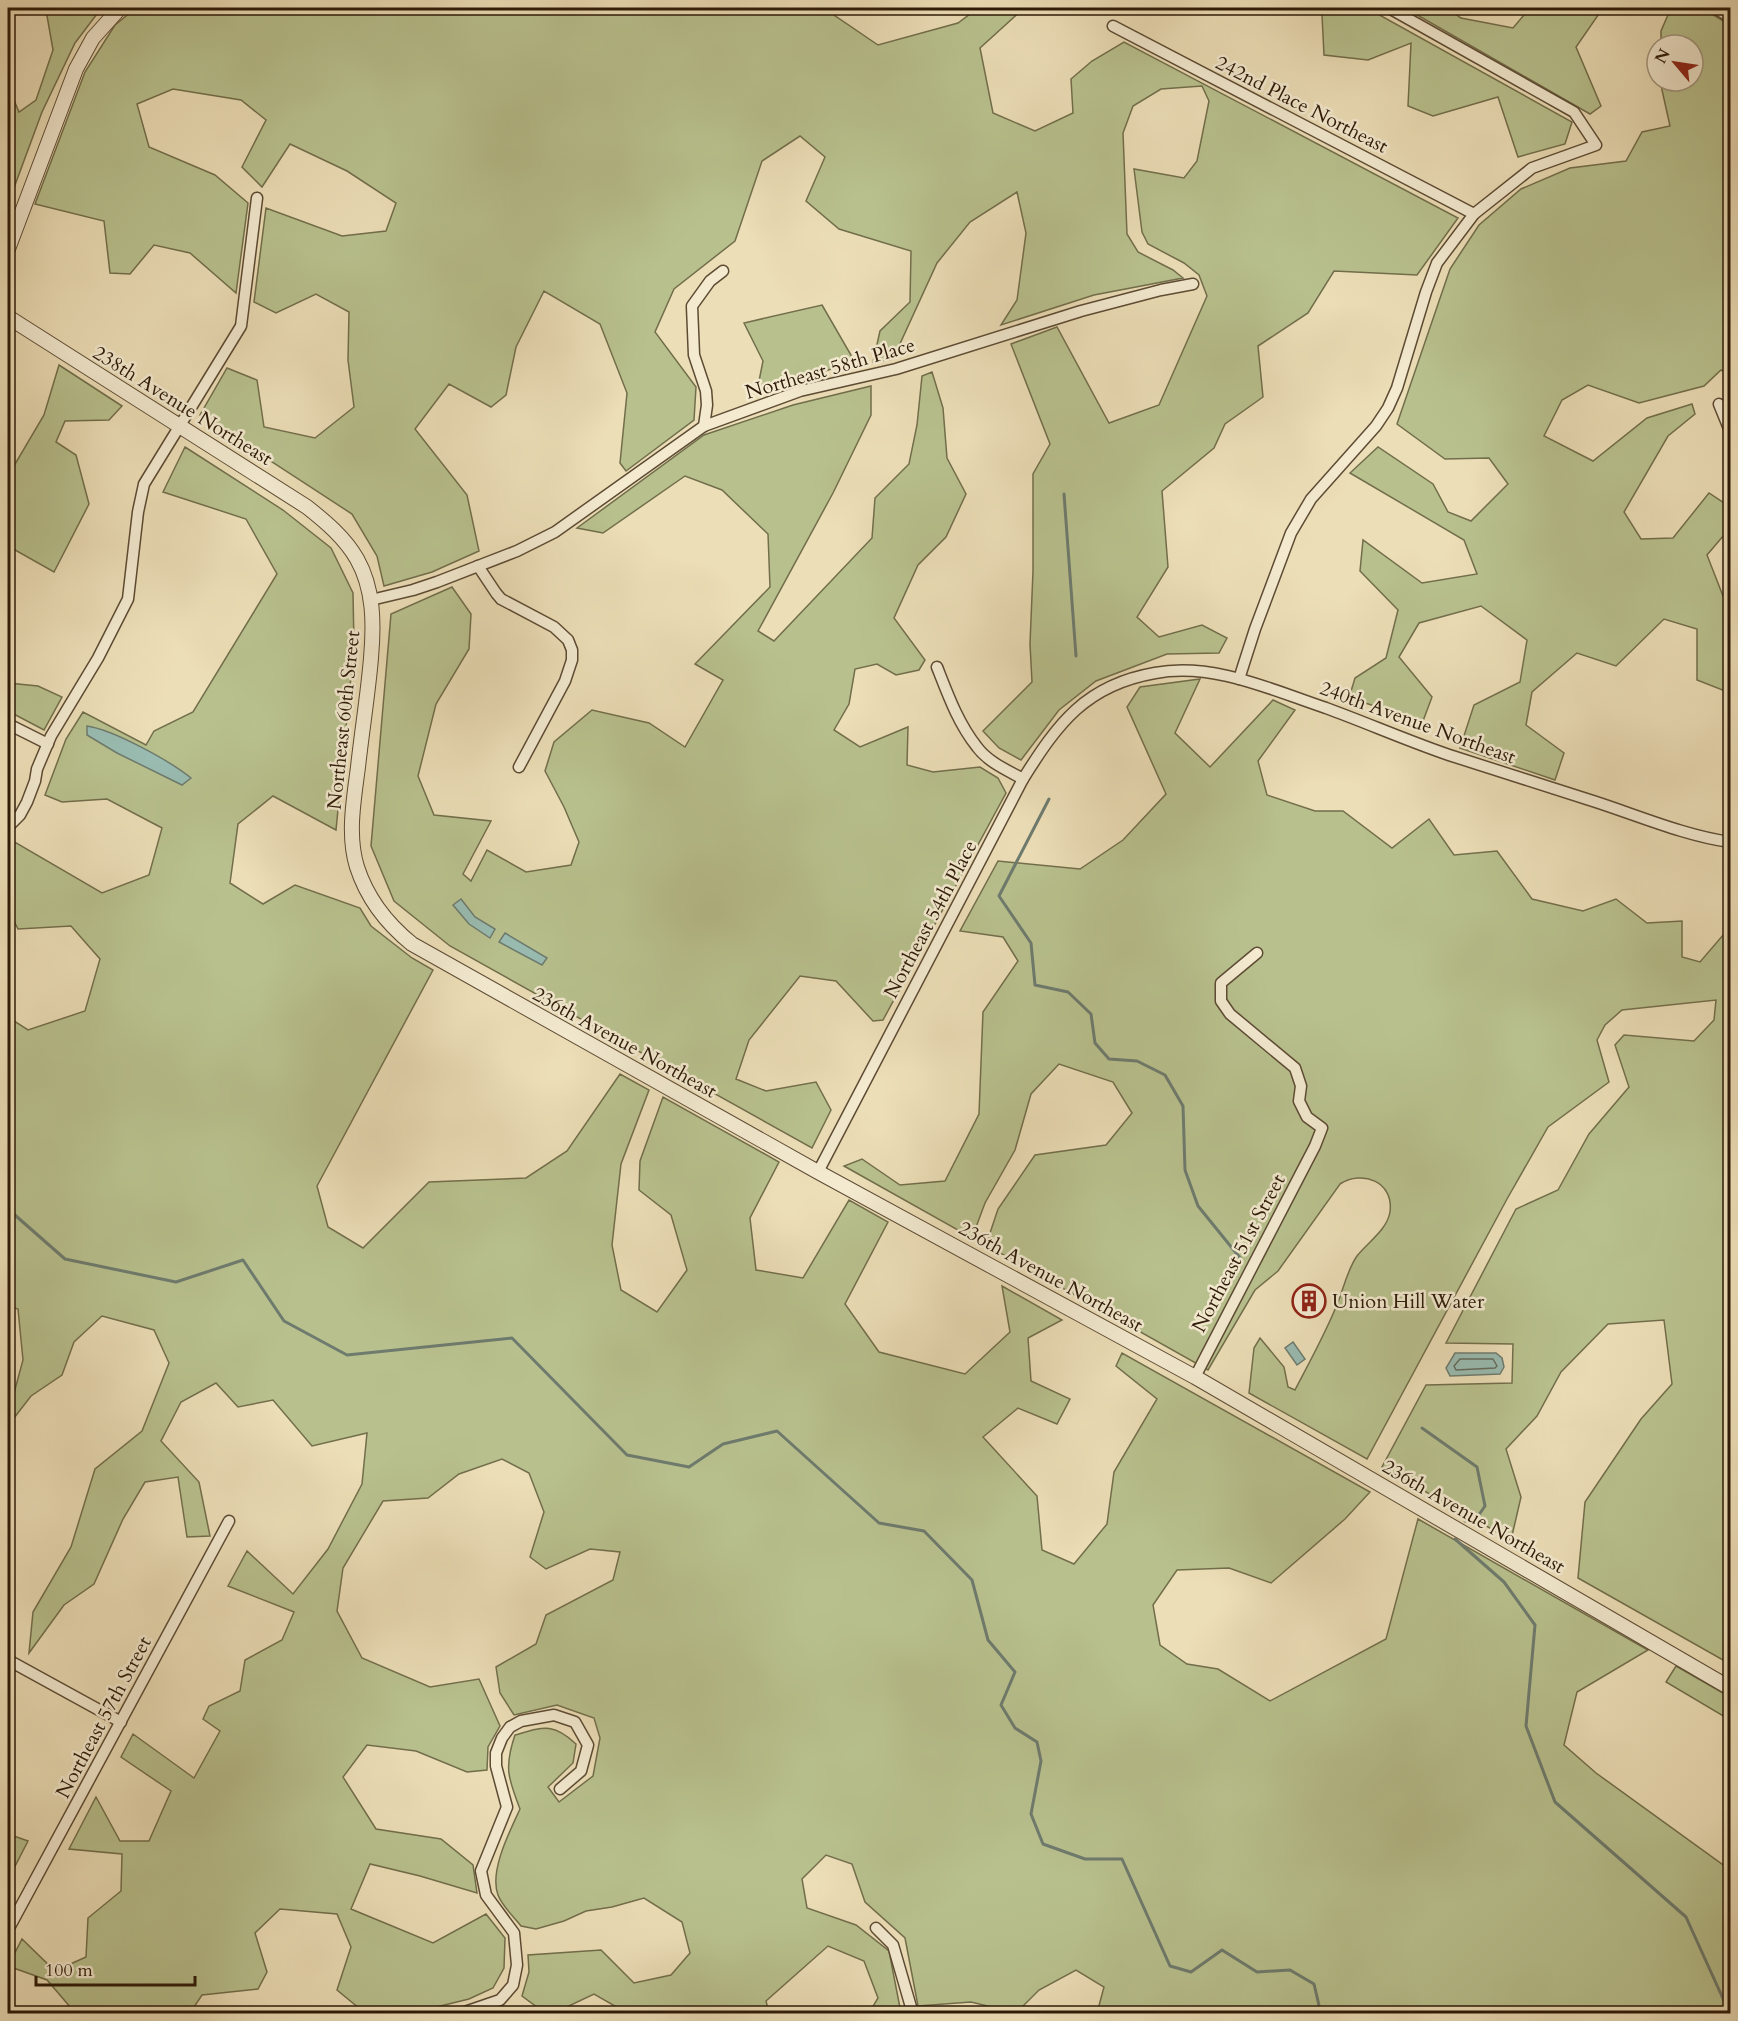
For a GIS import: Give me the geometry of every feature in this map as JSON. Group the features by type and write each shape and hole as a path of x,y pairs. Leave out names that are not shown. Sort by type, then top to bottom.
{"street":[{"path":"8,249 76,69 93,38 120,8"},
{"path":"1239,679 1291,533 1311,499 1376,426 1388,408 1397,388 1437,263 1474,214 1532,168 1596,145 1574,112 1389,8"},
{"path":"1715,8 1731,17"},
{"name":"242nd Place Northeast","path":"1113,26 1474,214"},
{"path":"8,827 20,815 27,802 37,769 48,744 98,658 128,599 138,512 144,484 241,326 257,198"},
{"path":"704,426 706,391 694,355 692,306 710,281 723,272"},
{"name":"Northeast 58th Place","path":"371,600 414,590 517,551 555,532 704,426 800,391 896,369 1081,311 1193,284"},
{"name":"238th Avenue Northeast","path":"8,317 307,507 334,530"},
{"path":"1719,404 1731,431"},
{"name":"Northeast 60th Street","path":"334,530 359,562 371,600 373,627 371,657 353,819 354,848 365,887"},
{"path":"478,566 495,593 554,627 568,640 572,650 572,660 565,681 519,767"},
{"path":"937,667 953,709 977,748 998,765 1023,779"},
{"name":"240th Avenue Northeast","path":"1092,695 1119,682 1155,672 1185,670 1213,672 1366,722 1457,757 1673,828 1731,842"},
{"name":"Northeast 54th Place","path":"818,1172 1023,779 1064,720 1092,695"},
{"path":"8,724 48,744"},
{"name":"236th Avenue Northeast","path":"365,887 381,914 399,933 429,954 818,1172 1195,1377 1731,1688"},
{"name":"Northeast 51st Street","path":"1195,1377 1315,1146 1322,1128 1307,1117 1299,1101 1301,1086 1295,1068 1248,1031 1230,1014 1221,1001 1221,983 1257,953"},
{"name":"Northeast 57th Street","path":"8,1930 229,1521"},
{"path":"8,1660 122,1722"},
{"path":"459,2013 500,2000 513,1985 517,1965 514,1933 486,1894 482,1871 507,1807 496,1766 496,1753 502,1738 510,1727 521,1721 554,1715 575,1722 588,1745 581,1771 560,1789"},
{"path":"876,1928 893,1945 914,2013"}],"green space":[{"path":"49,8 99,8 100,10 75,43 42,112 8,204 8,86 19,112 36,100 53,50 46,10"},
{"path":"136,8 834,8 834,15 878,45 958,23 978,8 1024,8 980,48 993,113 1035,131 1073,113 1071,79 1092,61 1124,42 1458,218 1417,275 1334,271 1308,313 1258,346 1263,397 1225,424 1214,448 1162,491 1168,567 1137,617 1159,637 1202,625 1227,638 1219,653 1167,654 1096,681 1059,710 1021,760 999,748 983,731 1032,682 1030,644 1033,474 1050,444 1011,344 1057,327 1109,423 1159,405 1207,296 1199,275 1184,263 1148,244 1142,232 1134,169 1184,178 1197,161 1209,101 1202,86 1161,89 1133,106 1123,133 1127,234 1138,252 1173,270 1183,278 1094,295 1001,325 1017,300 1026,233 1017,192 970,222 937,263 893,359 873,362 880,331 910,302 911,251 839,229 806,201 825,157 800,136 762,161 735,241 674,289 655,332 696,387 694,420 626,471 620,463 627,393 600,324 544,291 516,347 506,395 491,407 449,384 415,429 467,495 479,551 432,572 384,586 377,556 352,514 200,415 227,368 257,380 264,427 315,438 354,407 348,360 349,312 316,294 276,313 254,302 266,208 342,236 386,231 396,203 347,171 290,144 262,187 242,167 266,120 241,100 173,89 137,104 149,147 215,175 248,203 236,293 190,253 154,245 130,274 110,273 104,221 35,204 85,72 115,25"},
{"path":"1310,8 1367,8 1572,122 1565,144 1518,157 1498,97 1433,116 1408,106 1411,43 1368,60 1324,55 1322,15"},
{"path":"1405,8 1447,8 1461,18 1513,28 1530,8 1603,8 1576,47 1601,106 1590,114"},
{"path":"1671,8 1702,8 1730,25 1730,246 1728,246 1730,249 1730,375 1721,370 1704,386 1639,403 1588,385 1562,400 1544,436 1593,461 1647,418 1692,404 1695,414 1668,436 1624,512 1641,539 1673,538 1709,493 1730,507 1730,528 1707,555 1723,596 1730,602 1730,693 1697,680 1697,629 1664,619 1616,666 1577,653 1532,692 1526,725 1564,753 1555,780 1460,748 1474,705 1520,682 1527,640 1481,606 1419,623 1399,657 1432,697 1423,721 1349,698 1355,678 1386,658 1398,610 1360,571 1363,540 1422,583 1477,574 1464,540 1350,473 1378,447 1433,484 1448,512 1471,521 1508,484 1489,458 1445,459 1397,424 1450,269 1479,225 1521,189 1570,168 1626,161 1642,132 1670,126 1663,93 1705,93 1705,33 1661,33"},
{"path":"822,305 855,362 757,391 763,361 744,323"},
{"path":"59,365 122,406 109,420 65,421 56,442 76,455 89,504 54,572 8,546 8,476 44,415"},
{"path":"932,372 943,408 947,458 966,494 946,537 918,565 894,618 925,660 919,670 896,675 877,664 855,669 849,704 834,730 860,747 908,727 907,765 933,772 980,767 998,778 1006,793 883,1020 873,1021 836,981 800,976 749,1040 736,1079 766,1091 816,1082 831,1110 812,1148 450,946 394,901 371,846 391,614 452,587 471,614 469,649 436,704 418,776 434,815 491,821 463,874 471,881 487,850 526,872 571,865 579,842 545,771 554,742 592,710 649,723 685,747 723,680 695,664 770,587 768,534 722,490 685,476 603,533 577,528 704,435 793,405 871,386 871,415 833,493 758,631 774,641 872,538 875,498 909,464 917,425 922,376"},
{"path":"185,447 283,510 331,548 353,593 354,646 336,830 273,796 238,824 230,883 263,904 295,885 360,908 371,926 412,958 433,970 317,1186 328,1227 363,1248 429,1182 526,1178 567,1151 620,1074 649,1090 621,1164 612,1245 621,1290 657,1312 687,1270 671,1215 639,1190 640,1161 663,1097 779,1162 750,1218 756,1270 803,1278 849,1200 888,1222 845,1304 879,1352 965,1374 1010,1332 1002,1286 1062,1320 1028,1338 1031,1381 1070,1399 1057,1424 1018,1408 983,1437 1037,1496 1042,1550 1074,1564 1107,1524 1114,1472 1157,1399 1116,1366 1122,1353 1370,1492 1345,1519 1271,1583 1229,1568 1177,1570 1153,1605 1160,1645 1187,1664 1218,1669 1270,1701 1386,1639 1418,1519 1648,1650 1577,1692 1564,1745 1596,1773 1730,1870 1730,2013 1097,2013 1104,1987 1076,1970 1039,1990 1016,2013 971,2002 918,2006 905,1938 865,1902 852,1864 826,1855 802,1879 807,1908 856,1925 889,1951 901,2013 869,2013 878,1998 864,1961 828,1946 766,2001 769,2013 627,2013 594,1994 554,2013 545,2013 522,1996 529,1972 528,1955 601,1950 634,1983 671,1975 690,1953 682,1922 644,1898 586,1911 564,1921 536,1929 521,1926 498,1895 496,1875 498,1863 520,1809 509,1772 509,1756 515,1735 533,1730 554,1729 576,1744 573,1763 548,1787 559,1802 593,1776 600,1738 594,1718 557,1705 514,1715 500,1693 496,1667 536,1644 546,1615 613,1580 620,1552 590,1549 546,1569 530,1557 544,1512 529,1473 502,1459 459,1474 428,1498 383,1501 343,1568 337,1611 362,1658 430,1687 479,1679 500,1726 488,1747 487,1770 467,1772 416,1751 367,1745 343,1777 376,1829 441,1839 473,1865 477,1893 370,1864 351,1909 433,1943 486,1914 505,1938 504,1968 493,1988 469,1999 412,2013 365,2013 337,1990 351,1947 337,1914 280,1909 255,1933 267,1972 258,1989 202,1995 190,2013 66,2013 71,2008 47,1980 8,1966 22,1939 55,1971 86,1957 88,1918 121,1891 122,1854 69,1849 96,1797 120,1841 149,1841 171,1791 121,1757 133,1734 194,1778 220,1731 203,1719 209,1706 240,1691 245,1660 282,1640 294,1612 228,1586 247,1551 293,1594 328,1549 362,1484 367,1433 312,1446 273,1400 238,1407 216,1383 181,1402 161,1441 199,1482 210,1536 187,1537 178,1477 145,1482 123,1519 94,1584 64,1605 29,1653 33,1612 71,1547 95,1469 142,1431 169,1363 154,1330 102,1316 74,1342 62,1375 31,1396 14,1418 8,1415 23,1360 18,1309 8,1306 8,1017 28,1030 85,1011 100,959 71,926 18,929 8,909 8,855 13,841 102,893 149,875 162,828 107,799 62,802 45,795 66,739 83,712 146,745 154,731 193,712 277,574 246,519 163,492"},
{"path":"1200,679 1175,733 1210,767 1273,700 1295,710 1258,761 1267,795 1315,811 1343,811 1392,848 1429,819 1454,855 1497,851 1532,899 1583,911 1616,899 1647,923 1682,921 1682,957 1700,962 1730,927 1730,1664 1578,1578 1585,1502 1641,1419 1672,1384 1664,1320 1608,1324 1561,1372 1537,1416 1506,1449 1521,1497 1511,1540 1382,1467 1426,1385 1512,1383 1513,1344 1446,1343 1516,1209 1558,1190 1589,1134 1629,1087 1615,1045 1624,1035 1694,1041 1714,1020 1716,1000 1622,1010 1605,1025 1597,1040 1609,1082 1548,1127 1367,1459 1249,1393 1254,1348 1260,1338 1284,1367 1288,1387 1295,1390 1339,1301 1357,1256 1381,1230 1388,1218 1390,1201 1382,1186 1375,1181 1358,1178 1340,1184 1278,1271 1255,1290 1208,1370 986,1245 998,1209 1035,1155 1106,1145 1132,1113 1113,1082 1059,1064 1031,1094 1015,1150 985,1203 972,1238 844,1166 862,1159 900,1185 945,1181 979,1114 983,1012 1018,961 1003,937 960,931 998,861 1080,869 1123,840 1166,794 1127,707 1140,687"},
{"path":"8,683 38,686 62,697 44,730 8,711"},
{"path":"1676,1666 1730,1697 1730,1720 1666,1682"},
{"path":"8,1834 28,1841 8,1880"}],"water":[{"path":"87,726 112,733 141,747 191,778 182,785 117,753 87,735"},
{"path":"461,899 475,917 495,929 490,938 469,924 453,905"},
{"path":"505,933 547,958 542,965 499,942"},
{"path":"1293,1342 1305,1359 1297,1365 1285,1348"},
{"path":"1455,1353 1496,1353 1502,1358 1504,1367 1500,1374 1450,1376 1446,1368"}],"waterway":[{"path":"1064,494 1076,656"},
{"path":"1049,799 999,896 1031,943 1035,985 1068,992 1091,1014 1095,1043 1109,1059 1137,1061 1165,1075 1183,1106 1185,1170 1198,1206 1241,1259"},
{"path":"8,1140 8,1147"},
{"path":"8,1209 65,1259 176,1282 243,1260 284,1321 347,1355 512,1338 627,1455 689,1467 723,1444 777,1431 879,1523 924,1531 972,1580 988,1640 1015,1672 1001,1705 1015,1728 1037,1742 1041,1761 1031,1814 1043,1844 1085,1859 1122,1859 1170,1966 1191,1972 1222,1950 1257,1972 1290,1970 1314,1984 1321,2014"},
{"path":"1422,1428 1477,1467 1485,1506 1476,1519 1465,1521"},
{"path":"1455,1539 1504,1582 1535,1625 1526,1726 1555,1802 1686,1917 1730,2014"}],"place":[{"name":"Union Hill Water","path":"1309,1301"}]}
